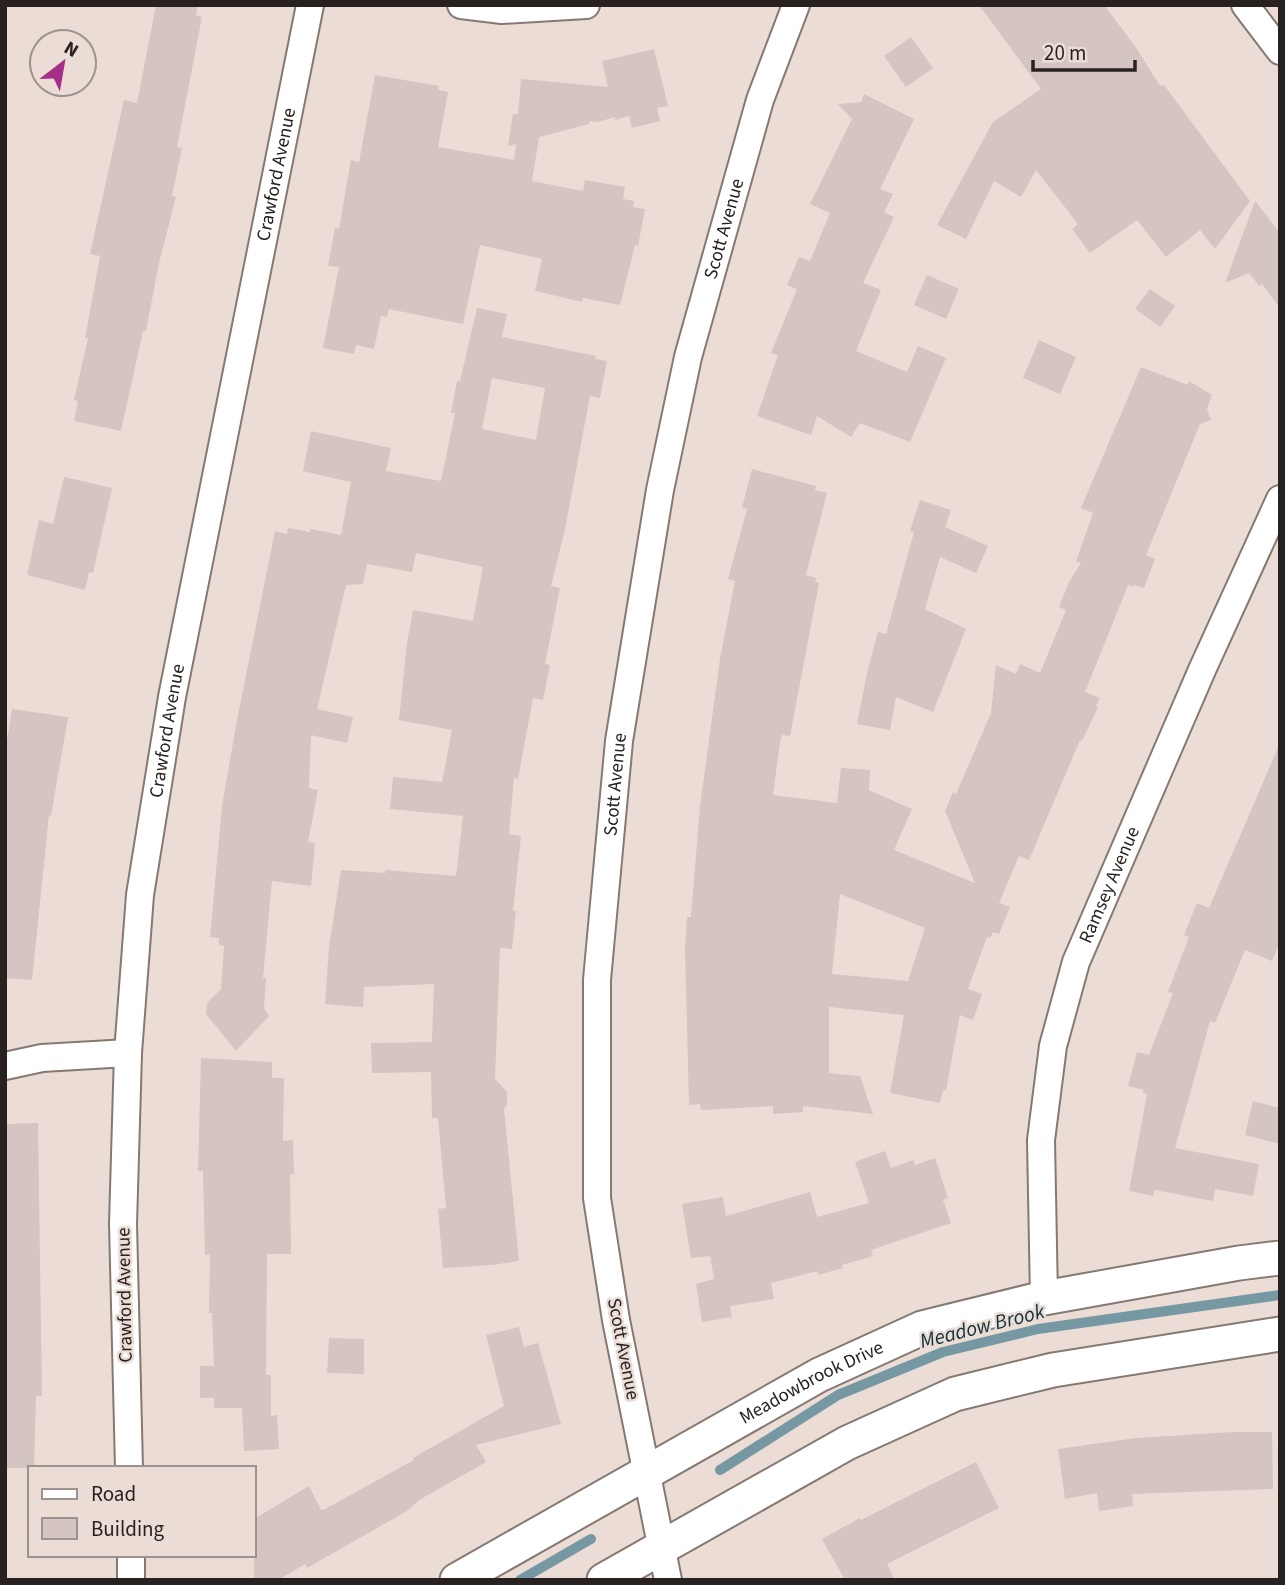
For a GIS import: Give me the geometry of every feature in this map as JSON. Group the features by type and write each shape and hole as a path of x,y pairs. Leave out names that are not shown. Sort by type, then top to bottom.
{"street":[{"name":"Crawford Avenue","path":"128,1466 123,1224 128,1053 140,895 172,697 310,5"},
{"path":"461,5 502,10 586,5"},
{"name":"Scott Avenue","path":"665,1564 616,1320 597,1198 597,980 620,741 660,490 688,357 760,100 796,5"},
{"path":"1245,5 1280,51"},
{"name":"Ramsey Avenue","path":"1044,1298 1041,1140 1053,1046 1076,962 1202,670 1280,499"},
{"path":"5,1066 42,1058 128,1053"},
{"name":"Meadowbrook Drive","path":"457,1580 819,1376 922,1328 1044,1298 1280,1258"},
{"path":"604,1580 665,1564 847,1443 956,1394 1053,1370 1280,1334"},
{"path":"131,1557 131,1580"}],"building":[{"path":"156,5 198,5 196,15 202,17 177,147 182,148 172,196 176,197 121,431 74,421 78,401 74,400 88,338 85,338 100,256 90,254 124,100 137,103"},
{"path":"979,5 1104,5 1135,46 1160,86 1164,85 1250,201 1215,249 1200,230 1166,257 1137,220 1090,253 1072,229 1078,224 1036,170 1021,197 994,181 966,239 937,225 993,122 1041,89"},
{"path":"911,37 933,68 906,87 884,56"},
{"path":"654,49 668,106 657,108 660,121 632,128 629,116 615,120 615,117 598,122 589,121 589,124 539,137 532,181 583,191 585,180 625,187 623,199 634,201 633,207 645,209 638,246 635,245 620,305 583,298 582,302 535,291 542,259 480,245 463,324 389,309 387,317 381,316 374,349 356,345 354,354 323,348 339,267 328,266 335,228 339,229 351,160 359,162 375,75 439,86 438,90 448,92 438,147 514,160 516,144 508,146 513,114 518,114 521,79 608,87 602,61"},
{"path":"864,94 914,119 880,189 893,194 884,212 894,217 863,283 881,290 856,351 907,372 918,346 946,358 910,442 860,423 851,437 817,416 811,435 757,416 778,355 771,353 797,289 787,285 799,257 810,261 830,213 810,204 852,119 838,104 861,102"},
{"path":"1255,201 1280,233 1280,308 1262,284 1259,286 1249,273 1225,283"},
{"path":"927,275 959,289 946,319 914,305"},
{"path":"1150,289 1175,306 1160,327 1135,309"},
{"path":"477,308 507,314 502,337 596,356 595,359 607,361 600,398 590,396 565,529 551,586 560,588 545,664 550,665 543,700 533,698 518,779 514,778 509,834 521,836 512,949 500,948 495,1079 507,1092 507,1105 504,1109 519,1261 443,1268 438,1209 446,1208 438,1118 432,1118 431,1072 372,1073 371,1043 432,1042 434,984 364,987 363,1007 325,1004 329,947 341,870 385,873 385,870 456,876 463,816 390,809 393,777 442,782 452,730 399,720 413,610 473,621 483,567 416,553 412,572 367,564 363,584 346,585 317,709 353,717 347,743 311,735 309,788 318,790 308,842 315,843 311,886 272,881 263,978 266,978 264,1008 269,1016 236,1051 206,1014 207,1003 221,989 224,946 219,945 219,938 210,937 222,806 275,531 287,534 288,528 310,532 311,529 341,535 351,482 303,471 311,431 391,448 386,471 441,481 455,413 451,413 457,381 460,381","holes":["492,378 545,388 536,440 482,429"]},
{"path":"1039,340 1076,357 1060,394 1023,378"},
{"path":"1141,367 1188,385 1189,381 1212,395 1207,409 1211,420 1200,424 1146,555 1155,559 1144,588 1128,585 1085,692 1100,698 1096,706 1098,707 1082,741 1080,740 1029,860 1019,856 999,903 1010,907 999,934 993,932 990,938 987,937 968,989 982,994 973,1020 960,1015 946,1090 943,1090 940,1103 890,1093 904,1015 829,1007 829,1073 860,1076 873,1114 803,1106 803,1112 773,1114 773,1106 701,1110 700,1104 689,1105 685,948 687,917 691,917 700,806 720,659 735,581 728,579 747,509 742,508 752,469 816,486 815,490 827,493 806,575 816,578 815,582 819,583 790,736 782,735 780,742 773,795 837,803 841,768 870,770 869,790 912,809 894,850 975,883 945,811 953,792 956,794 991,713 996,665 1016,674 1020,664 1040,673 1066,610 1059,607 1069,582 1081,563 1076,561 1093,513 1081,508","holes":["840,894 925,928 908,981 832,974"]},
{"path":"64,477 112,488 93,573 89,572 85,590 27,575 39,520 53,524"},
{"path":"920,500 951,510 945,527 988,546 976,573 940,557 925,609 966,629 933,712 896,697 890,730 857,724 878,632 886,634"},
{"path":"12,709 68,717 51,816 49,815 32,980 5,978 5,753"},
{"path":"1280,743 1280,941 1272,961 1245,950 1215,1023 1210,1021 1175,1148 1259,1164 1253,1196 1215,1189 1213,1201 1155,1190 1153,1196 1129,1191 1147,1094 1143,1093 1144,1090 1128,1086 1137,1052 1149,1055 1173,993 1168,992 1189,937 1184,935 1197,903 1209,908"},
{"path":"201,1058 272,1062 272,1078 284,1078 283,1141 293,1140 294,1174 290,1174 291,1254 267,1254 266,1375 271,1375 271,1416 277,1415 279,1449 244,1451 242,1408 214,1408 214,1398 200,1398 200,1366 214,1366 212,1313 209,1313 210,1255 205,1255 203,1171 198,1171"},
{"path":"1253,1101 1280,1108 1280,1144 1245,1135"},
{"path":"38,1123 42,1396 36,1396 34,1466 28,1468 5,1468 5,1124"},
{"path":"885,1151 891,1168 913,1160 915,1165 935,1158 948,1198 943,1200 951,1223 871,1250 873,1256 842,1265 843,1268 818,1275 817,1271 771,1283 774,1299 730,1306 732,1317 702,1322 696,1284 714,1279 710,1256 691,1258 682,1204 723,1197 726,1216 810,1192 817,1217 869,1203 855,1162"},
{"path":"519,1327 524,1347 538,1343 561,1424 476,1445 486,1462 419,1500 407,1511 307,1568 305,1564 278,1580 254,1580 256,1518 309,1486 321,1510 325,1509 504,1406 486,1335"},
{"path":"329,1338 364,1339 364,1374 327,1373"},
{"path":"1272,1432 1273,1489 1132,1494 1133,1506 1099,1511 1097,1493 1065,1499 1058,1449 1136,1438"},
{"path":"976,1462 999,1508 887,1564 895,1580 845,1580 822,1539"}],"waterway":[{"name":"Meadow Brook","path":"720,1470 838,1395 943,1352 1038,1329 1280,1295"},
{"name":"Meadow Brook","path":"520,1580 591,1539"}]}
